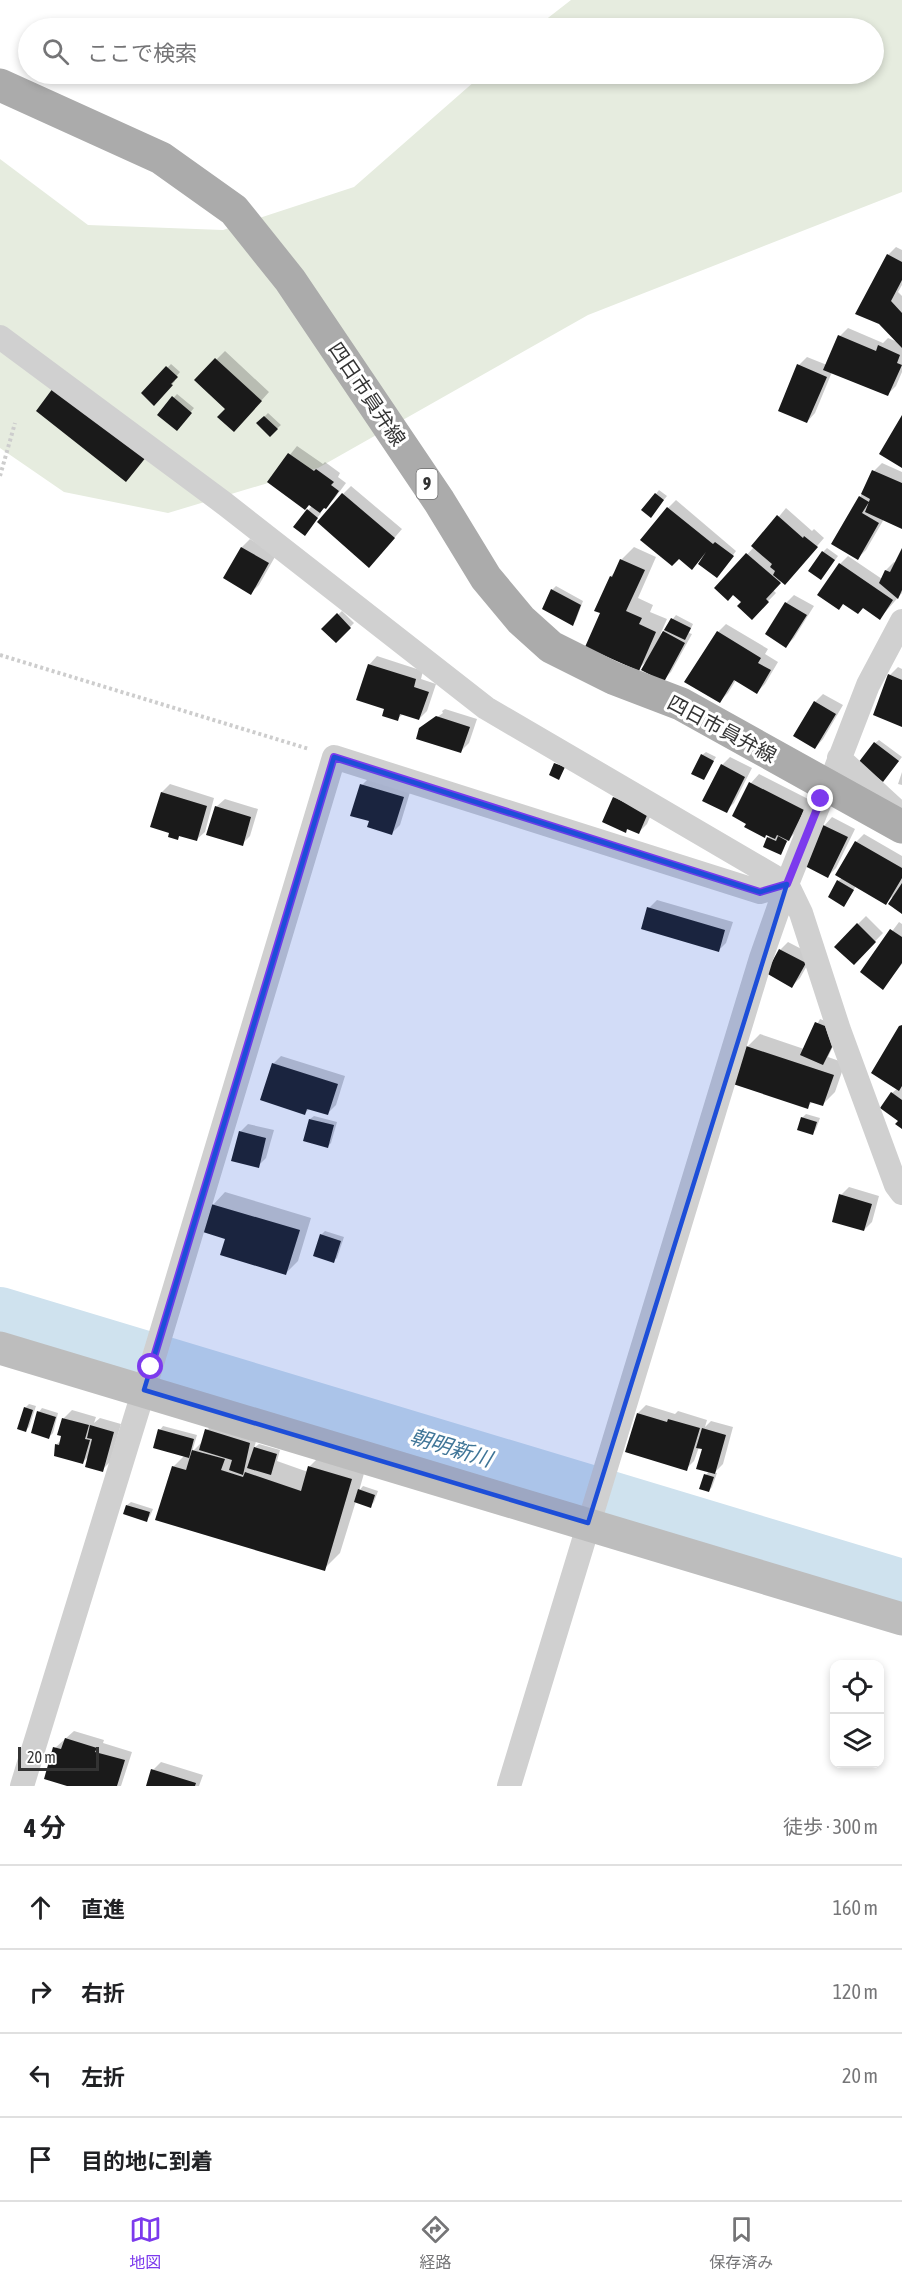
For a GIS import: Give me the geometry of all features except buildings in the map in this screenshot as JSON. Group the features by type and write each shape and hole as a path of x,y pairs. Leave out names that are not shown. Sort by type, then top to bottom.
{"main road":[{"name":"四日市員弁線","path":"0,85 161,158 234,210 290,280 439,501 486,578 521,620 551,647 613,678 681,704 902,826"}],"street":[{"path":"0,337 225,504 486,708 787,884 801,913 839,1030 896,1185 902,1193"},
{"path":"902,621 868,685 838,763 902,816"},
{"path":"22,1786 151,1368 334,757 760,892 787,884"},
{"path":"509,1786 757,970 787,884 821,799"},
{"path":"0,1348 151,1368 902,1619"}],"path":[{"path":"0,476 15,423"},
{"path":"0,656 334,757"}],"highlighted area":[{"path":"334,757 760,892 787,884 588,1523 144,1390"}],"shaded area":[{"path":"571,0 902,0 902,192 588,315 318,468 168,513 64,492 0,448 0,159 88,225 223,230 354,187 472,84 884,84 884,18 548,18"}],"waterway":[{"name":"朝明新川","path":"0,1312 902,1584"}],"route":[{"path":"151,1367 334,757 760,892 787,884 821,799"}]}
